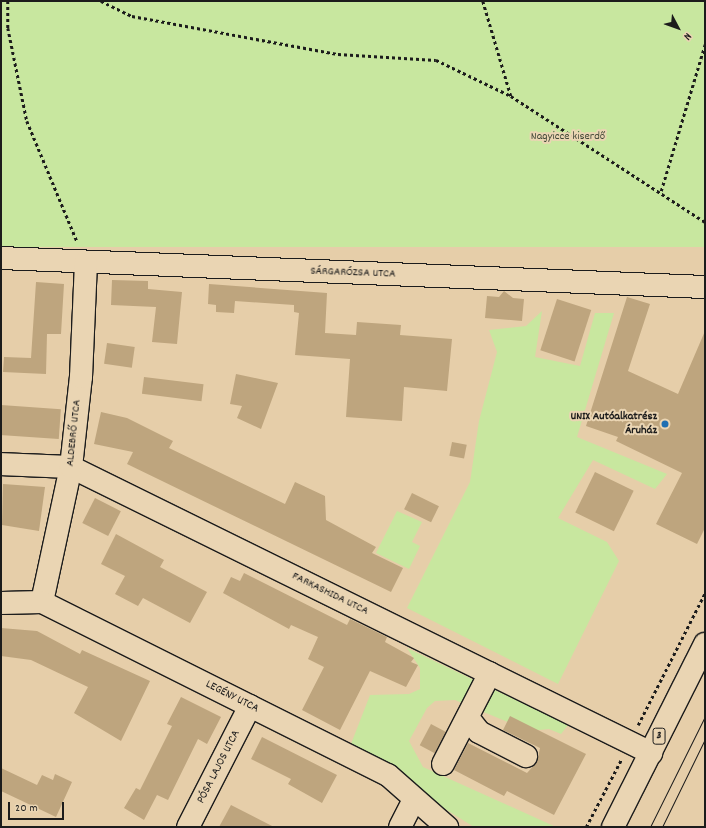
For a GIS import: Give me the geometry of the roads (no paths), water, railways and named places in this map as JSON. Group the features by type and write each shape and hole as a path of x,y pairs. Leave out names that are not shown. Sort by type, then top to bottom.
{"street":[{"name":"SÁRGARÓZSA UTCA","path":"1,258 705,287"},
{"name":"ALDEBRŐ UTCA","path":"42,602 71,467 81,377 86,262"},
{"name":"FARKASHIDA UTCA","path":"1,464 71,467 651,753"},
{"name":"LEGÉNY UTCA","path":"1,603 42,602 388,775 447,827"},
{"name":"3","path":"613,827 705,644"},
{"path":"443,764 469,719 490,674"},
{"name":"PÓSA LAJOS UTCA","path":"188,827 250,706"},
{"path":"469,719 479,732 526,756"},
{"path":"400,827 414,799"}],"tram line":[{"path":"650,827 705,716"},
{"path":"662,827 705,739"}],"place":[{"name":"UNIX Autóalkatrész Áruház","path":"665,424"}],"park label":[{"name":"Nagyicce kiserdő","path":"568,137"}]}
